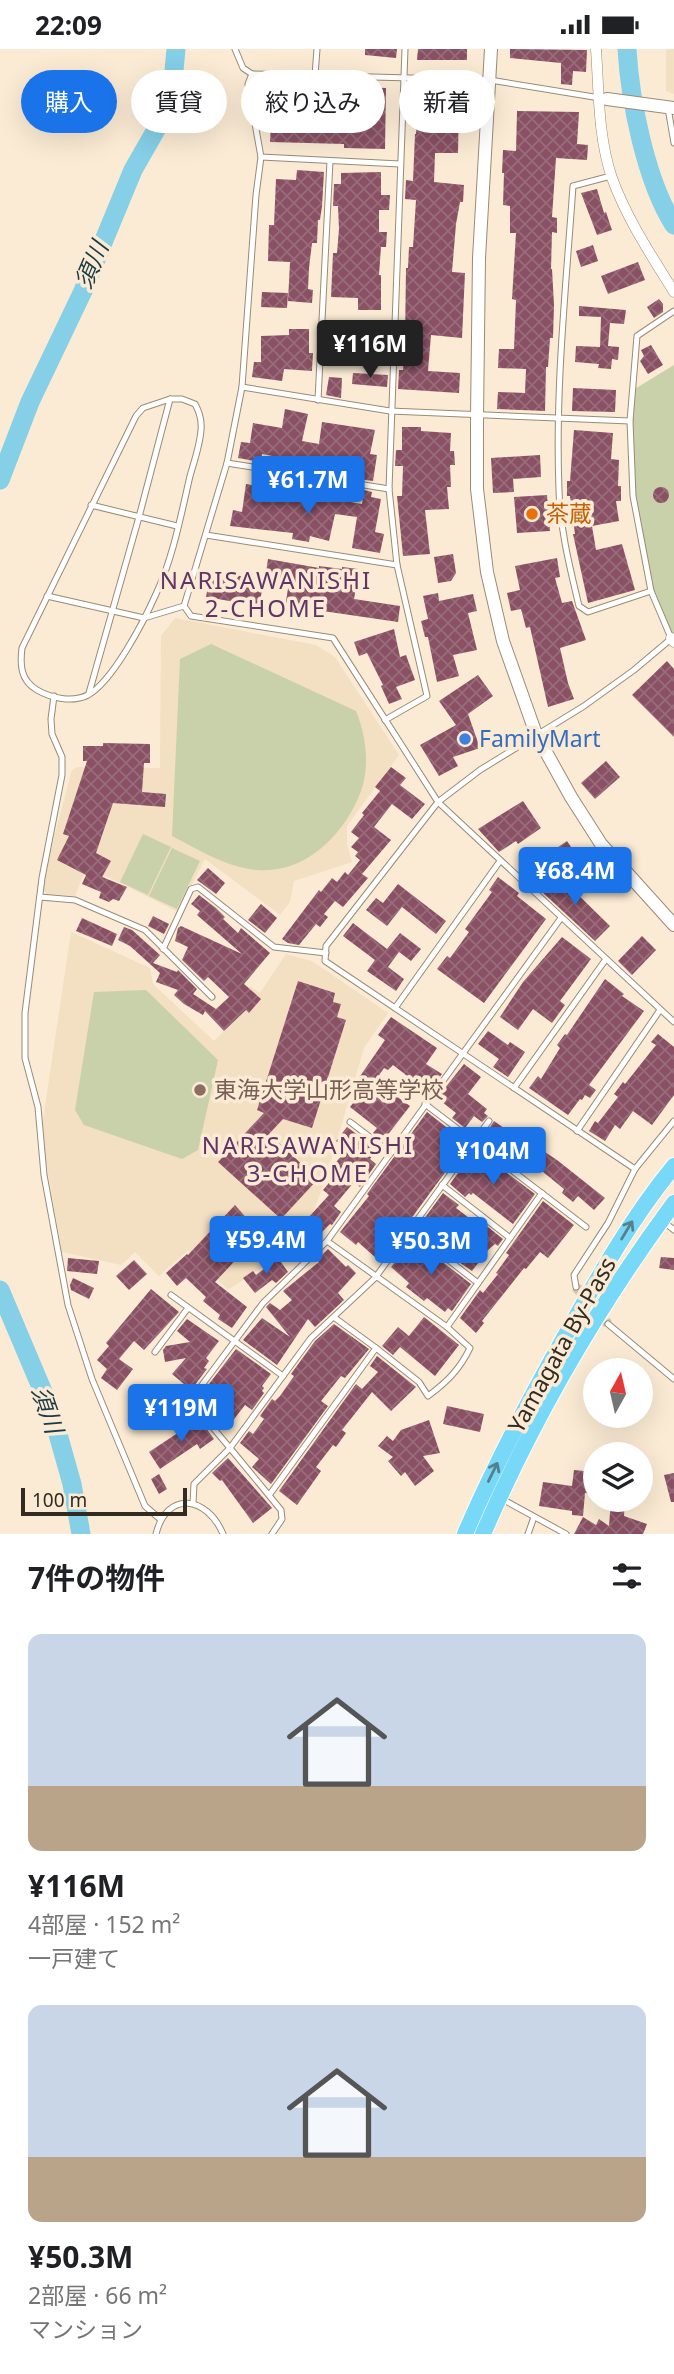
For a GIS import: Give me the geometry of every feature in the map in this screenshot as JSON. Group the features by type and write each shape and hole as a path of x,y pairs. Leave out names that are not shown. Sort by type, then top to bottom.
{"highway":[{"name":"Yamagata By-Pass","path":"465,1534 519,1417 583,1304 636,1217 674,1166"},
{"name":"Yamagata By-Pass","path":"483,1534 535,1423 573,1355 668,1225 674,1203"}],"street":[{"path":"490,70 491,49"},
{"path":"596,49 603,98 603,139 612,176 628,217 674,292"},
{"path":"603,98 671,107"},
{"path":"487,133 480,258 477,489 487,572 503,641 536,734 571,797 601,843 674,925"}],"lane":[{"path":"235,49 246,70"},
{"path":"315,70 317,49"},
{"path":"404,70 405,49"},
{"path":"495,81 603,98"},
{"path":"671,107 674,143"},
{"path":"184,606 227,463 243,387 261,157 256,133"},
{"path":"386,720 426,696 397,565 389,489 401,133"},
{"path":"261,157 400,164"},
{"path":"318,400 330,162"},
{"path":"612,176 573,185 559,418 558,492 566,556 579,606 588,612 651,591"},
{"path":"635,1169 325,961 327,946 438,803 480,770 584,706 673,639 651,591 633,496 630,421 637,336 674,311"},
{"path":"243,387 390,411 630,421"},
{"path":"89,694 170,399"},
{"path":"170,399 195,404 201,415 201,432 164,574 144,618 112,671 89,694 78,699 65,699 33,688 22,673 22,648 136,416 143,408 170,399"},
{"path":"227,463 389,489"},
{"path":"91,505 177,526"},
{"path":"206,535 397,565"},
{"path":"47,596 144,618 184,606"},
{"path":"184,606 191,616 333,638 438,803 674,1022"},
{"path":"54,696 52,734 62,758 62,775 40,897 24,1013 25,1058 38,1107 44,1175 68,1305 92,1379 145,1506 159,1519"},
{"path":"395,1008 499,861"},
{"path":"163,949 191,889 198,887 274,947 326,953"},
{"path":"40,897 75,900 145,930 212,997"},
{"path":"272,1534 282,1519 281,1510 203,1416 193,1397 263,1303 327,1241 561,918"},
{"path":"514,1088 606,959"},
{"path":"576,1131 660,1010"},
{"path":"425,1104 586,1227"},
{"path":"193,1503 194,1484 230,1448 311,1338 375,1278 489,1121"},
{"path":"576,1287 574,1275 608,1223 635,1169 674,1121"},
{"path":"349,1122 391,1153"},
{"path":"442,1185 510,1238"},
{"path":"447,1328 542,1193"},
{"path":"410,1230 478,1283"},
{"path":"327,1241 447,1328 470,1348 463,1363 447,1383 428,1396 419,1382 335,1318"},
{"path":"171,1294 283,1376"},
{"path":"155,1352 188,1308"},
{"path":"608,1324 674,1378"},
{"path":"270,1495 376,1348"},
{"path":"499,1498 566,1534"},
{"path":"156,1534 159,1519 166,1511 176,1505 193,1503 212,1516 223,1534"},
{"path":"528,1534 534,1517"}],"shaded area":[{"path":"666,49 674,49 674,94 666,91"},
{"path":"175,618 316,645 335,657 399,755 347,826 347,844 352,862 294,881 290,902 280,915 205,859 178,912 106,876 104,879 85,871 75,896 47,894 43,890 72,770 78,767 160,768 161,636"},
{"name":"東海大学山形高等学校","path":"71,932 150,968 153,984 214,1041 244,1011 236,1003 250,986 260,993 286,954 312,961 388,1013 364,1048 326,1178 311,1218 270,1262 228,1290 188,1250 159,1276 135,1252 121,1265 62,1252 41,1133"}],"green space":[{"path":"674,365 674,636 671,638 652,595 644,564 633,490 631,415 633,390"},
{"path":"211,644 356,711 366,751 361,791 345,822 334,836 307,858 292,865 275,870 246,868 213,857 172,836 180,659"},
{"path":"143,834 171,847 148,895 120,882"},
{"path":"172,848 200,861 177,909 149,896"},
{"path":"146,990 218,1060 198,1150 182,1159 84,1125 75,1110 94,992"}],"building":[{"path":"365,49 397,49 396,58 365,55"},
{"path":"418,49 467,49 467,60 417,60"},
{"path":"510,49 587,50 586,72 573,71 572,85 561,84 561,63 510,58"},
{"path":"386,88 385,149 344,148 344,144 270,142 270,133 385,133"},
{"path":"517,111 579,112 577,144 588,145 587,160 556,158 552,217 557,218 557,233 552,232 551,269 553,338 550,338 546,367 545,411 497,409 498,392 525,393 526,369 498,368 499,349 514,349 516,300 512,299 516,233 510,233 510,206 503,205 502,173 503,150 516,151"},
{"path":"458,133 458,153 435,153 434,182 464,185 463,202 460,202 456,224 452,272 465,273 462,338 431,335 428,371 460,373 459,393 398,389 399,370 403,370 405,341 406,268 409,247 413,247 416,200 405,199 406,180 413,181 416,134"},
{"path":"297,170 324,172 317,243 312,243 309,268 308,289 313,290 312,303 288,301 290,262 268,261 269,225 274,225 276,179 296,180"},
{"path":"381,172 381,195 390,195 389,210 379,210 379,232 387,232 386,247 381,247 381,310 358,310 358,298 331,297 333,253 337,253 339,229 338,206 333,206 334,184 341,184 341,173"},
{"path":"597,189 612,230 597,235 581,193"},
{"path":"593,245 598,261 581,267 576,251"},
{"path":"638,262 645,280 608,294 601,276"},
{"path":"262,292 288,293 287,308 261,307"},
{"path":"659,299 663,304 663,312 654,318 647,307"},
{"path":"579,306 626,310 624,324 610,323 608,346 619,347 618,360 612,359 611,369 598,368 599,364 575,362 576,346 600,347 601,317 579,316"},
{"path":"289,329 309,329 309,353 313,353 312,371 284,369 282,381 252,377 254,362 261,362 261,336 289,335"},
{"path":"651,345 663,365 648,374 640,361 644,356 641,350"},
{"path":"353,373 388,375 387,387 352,384"},
{"path":"329,377 342,378 341,398 326,395"},
{"path":"573,388 616,390 615,412 572,411"},
{"path":"285,409 308,414 302,441 319,444 322,422 375,430 370,454 377,455 373,481 352,478 353,465 299,456 298,461 262,454 261,462 238,458 241,442 250,443 253,423 282,428"},
{"path":"402,427 421,427 421,431 451,433 450,451 454,451 455,465 450,465 451,487 447,487 449,509 425,510 430,554 403,556 397,496 402,496 403,466 395,466 396,450 402,450"},
{"path":"574,430 613,433 611,459 619,460 618,486 621,486 621,501 616,501 619,521 592,526 596,550 622,544 635,590 588,603 573,534 570,496 567,496"},
{"path":"540,455 541,477 513,479 514,492 493,493 491,458"},
{"path":"246,484 362,504 364,490 372,492 371,497 381,499 375,532 384,534 380,553 352,548 357,517 335,514 329,541 310,536 309,542 292,539 293,533 230,526 233,510 242,512"},
{"path":"658,487 664,487 669,495 667,501 658,503 653,498 653,492"},
{"name":"茶蔵","path":"547,495 550,531 517,533 514,497"},
{"path":"453,554 456,573 451,581 438,583 434,557"},
{"path":"557,558 560,577 555,578 562,603 572,601 586,640 560,648 574,699 548,707 530,627 526,628 521,609 511,611 507,593 520,590 515,566"},
{"path":"268,559 319,568 359,569 354,599 400,606 398,622 285,608 289,582 265,579"},
{"path":"211,571 264,580 259,606 206,597"},
{"path":"438,593 439,601 473,594 477,611 468,613 477,650 453,655 459,676 437,682 428,637 425,637 421,621 428,619 423,596"},
{"path":"394,629 400,657 406,655 415,680 396,687 402,699 389,704 367,653 359,656 354,642"},
{"path":"667,661 674,669 674,737 632,695"},
{"path":"478,675 493,696 468,714 480,748 453,757 458,766 439,776 420,745 456,725 439,701"},
{"path":"103,743 150,744 150,763 144,763 142,792 166,794 165,807 113,803 96,853 111,861 102,877 127,887 119,901 113,899 109,902 99,898 101,892 82,884 86,875 57,860 69,836 63,834 87,761 83,761 83,746 103,746"},
{"path":"606,761 620,777 595,799 581,783"},
{"path":"391,767 406,778 400,785 425,804 412,819 392,804 374,827 391,840 362,874 368,878 343,907 335,901 324,914 328,917 320,927 316,924 299,945 288,943 282,939 319,890 321,892 332,878 337,882 345,872 348,875 360,860 355,856 358,852 351,847 359,838 351,832 380,791 375,787"},
{"path":"523,801 541,828 518,844 516,841 499,852 478,829"},
{"path":"567,841 575,853 560,865 551,852"},
{"path":"208,868 225,883 216,894 197,880"},
{"path":"557,874 610,926 595,941 540,890"},
{"path":"498,877 546,919 484,1003 437,969 447,956 450,958 469,932 465,929 492,892 489,890"},
{"path":"398,884 446,921 436,934 402,907 387,926 366,910 376,898 383,903"},
{"path":"199,895 216,908 238,933 241,928 270,953 244,984 261,999 249,1013 246,1010 224,1031 205,1011 203,1015 184,1004 174,995 178,990 156,982 160,973 130,946 118,940 124,927 132,930 160,955 153,963 177,972 178,970 197,989 193,994 216,1009 229,997 208,977 204,981 182,960 188,947 175,941 178,928 181,926 242,954 197,915 200,911 191,904"},
{"path":"261,904 277,918 265,933 248,920"},
{"path":"153,916 169,924 164,934 148,926"},
{"path":"82,918 117,934 112,946 76,931"},
{"path":"353,923 387,949 400,933 421,949 411,961 399,952 388,967 404,979 396,991 367,971 375,960 343,936"},
{"path":"642,936 656,950 632,975 618,961"},
{"path":"562,937 591,959 560,1001 565,1005 552,1023 533,1009 518,1030 500,1017 523,982"},
{"path":"605,979 624,994 622,996 644,1011 589,1085 596,1090 590,1098 585,1095 580,1099 568,1115 529,1088 538,1076 541,1079 560,1048 557,1045 565,1034 567,1035"},
{"path":"298,981 335,993 333,1002 341,1004 337,1017 346,1020 312,1128 283,1119 269,1134 318,1179 281,1219 218,1162 264,1113 257,1110"},
{"path":"391,1017 437,1048 426,1064 442,1074 428,1092 393,1065 388,1070 384,1068 375,1081 410,1106 383,1141 373,1133 377,1128 350,1107 364,1089 356,1082 385,1040 378,1035"},
{"path":"488,1031 508,1045 510,1042 525,1052 508,1077 493,1067 499,1059 478,1044"},
{"path":"658,1034 674,1047 674,1095 652,1125 633,1111 620,1129 615,1125 605,1141 589,1131 618,1097 614,1094 623,1082 625,1084 656,1045 651,1042"},
{"path":"464,1064 481,1077 468,1094 487,1109 484,1113 488,1116 482,1122 474,1116 465,1128 452,1118 456,1113 437,1098"},
{"path":"427,1112 464,1141 452,1157 455,1159 413,1216 376,1258 358,1242 356,1245 340,1232 369,1196 367,1194"},
{"path":"494,1121 557,1160 605,1198 594,1210 578,1196 573,1202 562,1193 564,1189 522,1155 520,1157 501,1142 495,1151 483,1138"},
{"path":"347,1127 377,1149 370,1159 376,1164 360,1187 354,1182 334,1206 341,1212 332,1225 299,1255 286,1242 329,1195 323,1190 339,1171 333,1166 347,1149 336,1141"},
{"path":"479,1152 535,1194 513,1224 473,1193 465,1197 450,1184 463,1166 465,1168"},
{"path":"443,1193 459,1205 456,1208 480,1226 483,1223 503,1239 498,1246 495,1244 489,1249 472,1271 456,1260 461,1253 440,1237 435,1243 421,1232 425,1226 421,1223"},
{"path":"543,1201 574,1225 548,1258 540,1252 526,1269 524,1268 482,1321 484,1323 476,1333 460,1318 480,1290 483,1293 498,1274 496,1273 509,1255 506,1253"},
{"path":"235,1205 260,1234 215,1282 247,1307 232,1328 218,1319 220,1315 203,1301 206,1297 186,1278 177,1286 166,1273 188,1255"},
{"path":"414,1240 471,1284 452,1311 448,1308 445,1312 427,1298 424,1301 406,1287 409,1283 391,1267"},
{"path":"328,1249 356,1273 338,1293 344,1300 315,1327 308,1319 277,1365 243,1340 262,1318 290,1337 266,1307 270,1303 280,1310 292,1300 283,1291 319,1262 317,1260"},
{"path":"661,1257 674,1258 674,1270 659,1268"},
{"path":"68,1258 99,1261 97,1274 67,1271"},
{"path":"278,1258 288,1272 276,1283 272,1280 255,1293 243,1278 253,1271 256,1275"},
{"path":"134,1260 147,1274 129,1290 116,1276"},
{"path":"73,1278 94,1288 89,1299 71,1290"},
{"path":"151,1289 179,1312 144,1350 134,1341 119,1359 133,1369 117,1390 101,1378 107,1369 97,1360 109,1346 106,1343"},
{"path":"424,1317 459,1345 435,1376 400,1347 393,1355 382,1346 398,1327 409,1336"},
{"path":"187,1319 219,1341 206,1358 209,1361 204,1368 207,1369 191,1390 172,1374 186,1358 165,1362 163,1350 166,1346 190,1342 177,1331"},
{"path":"334,1324 369,1349 345,1378 341,1376 321,1401 328,1406 271,1484 252,1467 259,1459 240,1443 249,1431 253,1434 264,1419 260,1416 272,1399 275,1401 280,1396 294,1376 291,1374 315,1341"},
{"path":"236,1349 271,1374 262,1386 264,1393 252,1410 245,1405 228,1427 216,1419 219,1415 199,1397"},
{"path":"377,1356 416,1387 391,1411 372,1392 342,1430 346,1433 336,1447 333,1445 316,1467 321,1471 297,1505 279,1491 356,1384 362,1389 378,1372 370,1366"},
{"path":"447,1406 484,1414 480,1432 443,1424"},
{"path":"199,1419 214,1439 200,1449 197,1444 160,1469 149,1452"},
{"path":"429,1420 440,1453 423,1456 434,1471 415,1486 405,1472 401,1476 388,1461 393,1457 378,1446 387,1436 393,1441 401,1430"},
{"path":"228,1458 272,1508 253,1523 222,1480 212,1473"},
{"path":"574,1470 583,1471 583,1516 572,1515 572,1511 539,1506 543,1482 572,1486"},
{"path":"674,1473 674,1502 671,1502 664,1475"},
{"path":"159,1474 167,1489 159,1494 151,1479"},
{"path":"610,1512 624,1512 624,1516 647,1524 643,1534 574,1534 583,1517 596,1525 599,1519 609,1526"}],"waterway":[{"name":"須川","path":"0,480 30,402 83,291 133,170 157,128 172,93 176,49"},
{"path":"627,49 641,140 655,186 674,225"},
{"name":"須川","path":"0,1290 52,1413 72,1484 81,1534"}],"tunnel":[{"path":"576,1287 608,1324"}],"place":[{"name":"茶蔵","path":"532,514"},
{"name":"FamilyMart","path":"465,739"},
{"name":"東海大学山形高等学校","path":"200,1090"}],"district":[{"name":"NARISAWANISHI 2-CHOME","path":"266,595"},
{"name":"NARISAWANISHI 3-CHOME","path":"308,1160"}]}
